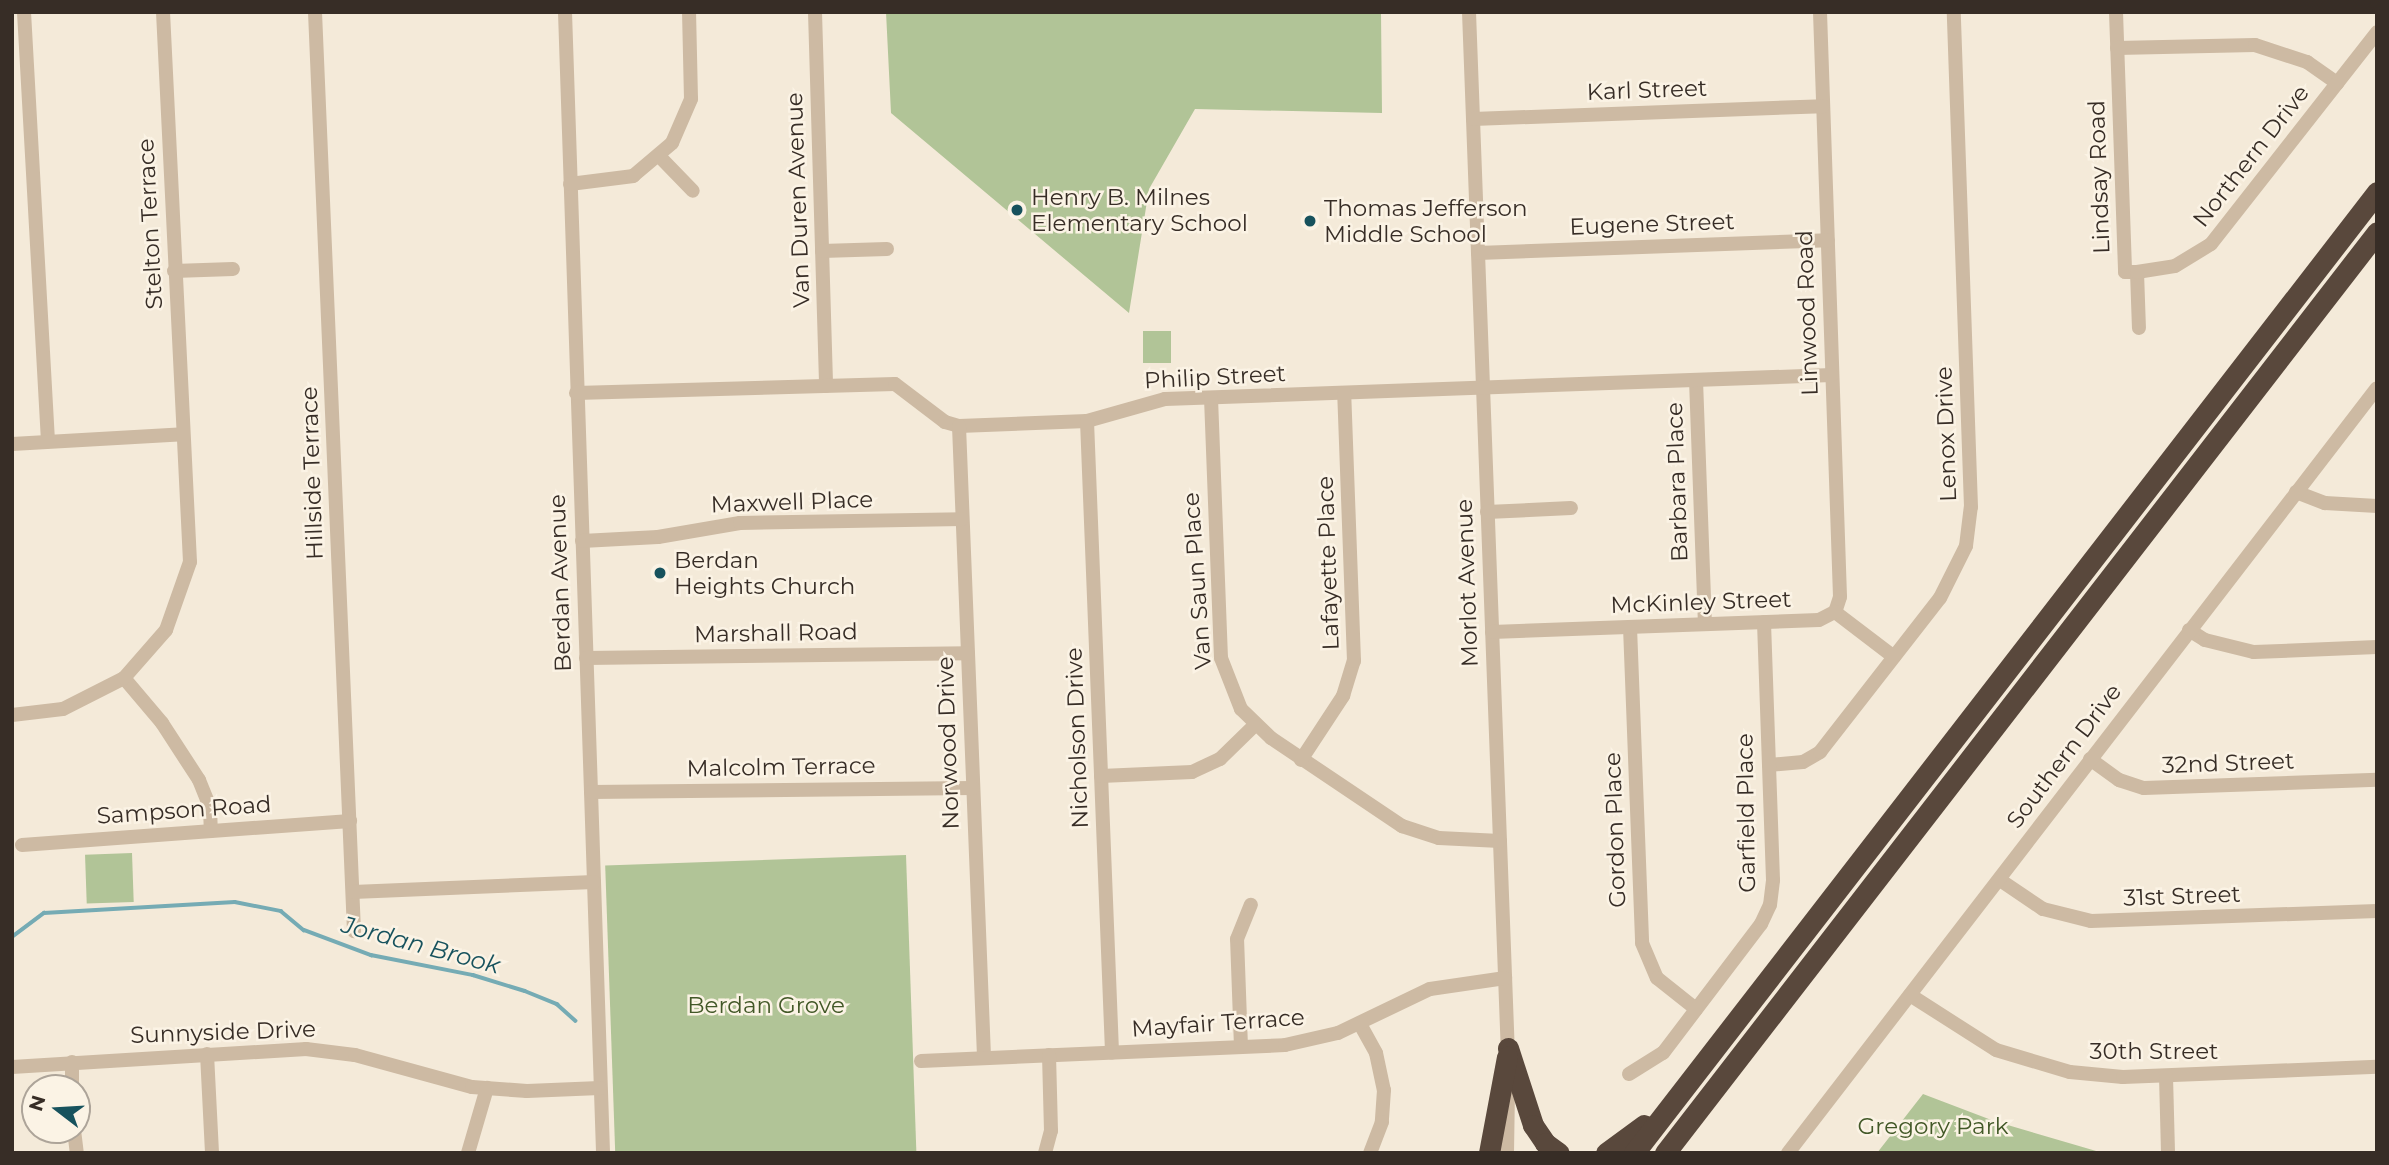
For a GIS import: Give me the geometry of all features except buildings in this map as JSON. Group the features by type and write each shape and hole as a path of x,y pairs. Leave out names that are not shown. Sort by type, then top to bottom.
{"highway":[{"path":"1634,1153 2377,192"},
{"path":"1665,1153 2377,232"},
{"path":"1679,1153 1790,991"},
{"path":"1489,1153 1508,1048"},
{"path":"1508,1048 1533,1125 1545,1143 1559,1153"},
{"path":"1606,1153 1631,1137 1704,1062"}],"street":[{"path":"24,12 48,441"},
{"name":"Stelton Terrace","path":"12,715 75,705 124,678 166,630 184,588 190,543 174,271 163,12"},
{"name":"Hillside Terrace","path":"315,12 354,931"},
{"name":"Berdan Avenue","path":"565,12 603,1153"},
{"path":"570,184 618,181 660,158 680,131 691,99 689,12"},
{"name":"Van Duren Avenue","path":"815,12 826,386"},
{"name":"Morlot Avenue","path":"1469,12 1508,1048 1507,1153"},
{"name":"Linwood Road","path":"1820,12 1840,597 1835,612"},
{"name":"Lenox Drive","path":"1769,765 1803,762 1820,752 1951,582 1970,527 1954,12"},
{"name":"Lindsay Road","path":"2116,12 2125,272 2137,272 2139,328"},
{"name":"Northern Drive","path":"2137,272 2175,266 2211,244 2377,32"},
{"path":"2117,48 2255,45 2307,62 2337,83"},
{"name":"Karl Street","path":"1473,119 1823,106"},
{"path":"660,158 693,191"},
{"name":"Eugene Street","path":"1478,253 1828,240"},
{"path":"822,251 887,249"},
{"path":"174,271 233,269"},
{"name":"Philip Street","path":"959,426 1087,421 1149,401 1832,375"},
{"name":"Barbara Place","path":"1696,380 1706,624"},
{"path":"576,393 895,384 945,422 959,426"},
{"name":"Southern Drive","path":"1788,1153 2377,388"},
{"name":"Lafayette Place","path":"1301,760 1343,696 1354,662 1344,393"},
{"name":"Van Saun Place","path":"1211,398 1221,658 1232,694 1255,725 1301,760 1402,826 1439,838 1500,841"},
{"name":"Nicholson Drive","path":"1087,421 1112,1053"},
{"name":"Norwood Drive","path":"959,426 984,1058"},
{"path":"12,443 183,434"},
{"path":"2296,492 2325,503 2377,506"},
{"path":"1488,512 1571,508"},
{"name":"Maxwell Place","path":"582,541 658,537 740,523 962,519"},
{"path":"1835,612 1894,657"},
{"name":"McKinley Street","path":"1492,632 1818,620 1835,612"},
{"name":"Garfield Place","path":"1629,1074 1654,1062 1761,924 1770,905 1764,622"},
{"name":"Gordon Place","path":"1630,627 1642,943 1657,978 1696,1009"},
{"path":"2189,630 2205,640 2254,652 2377,647"},
{"name":"Marshall Road","path":"586,658 968,653"},
{"path":"124,678 162,723 199,780 210,807 211,831"},
{"path":"1101,776 1192,772 1220,759 1255,725"},
{"name":"32nd Street","path":"2090,759 2119,780 2144,788 2377,780"},
{"name":"Malcolm Terrace","path":"591,792 973,788"},
{"name":"Sampson Road","path":"22,845 350,821"},
{"name":"31st Street","path":"2000,880 2043,909 2091,921 2377,911"},
{"path":"353,892 594,882"},
{"path":"1241,1047 1237,939 1251,905"},
{"name":"Mayfair Terrace","path":"921,1061 1241,1047 1312,1040 1360,1024 1430,989 1505,978"},
{"name":"30th Street","path":"1910,995 1976,1040 2030,1063 2095,1076 2166,1076 2377,1067"},
{"path":"1360,1024 1376,1053 1384,1090 1382,1122 1370,1153"},
{"name":"Sunnyside Drive","path":"12,1067 207,1054 329,1050 449,1083 487,1088 600,1088"},
{"path":"207,1054 212,1153"},
{"path":"1045,1153 1051,1123 1049,1055"},
{"path":"72,1062 72,1074"},
{"path":"2166,1076 2168,1153"},
{"path":"468,1153 487,1088"}],"green space":[{"path":"886,12 1381,12 1382,113 1195,109 1149,189 1129,313 891,113"},
{"path":"1143,331 1171,331 1171,363 1143,363"},
{"path":"132,853 134,902 87,904 85,855"},
{"name":"Berdan Grove","path":"906,855 916,1153 615,1153 605,866"},
{"name":"Gregory Park","path":"1923,1094 1994,1121 2103,1153 1877,1153"}],"waterway":[{"name":"Jordan Brook","path":"12,937 44,913 235,902 281,911 304,930 371,955 473,975 525,991 557,1004 576,1021"}],"place":[{"name":"Henry B. Milnes Elementary School","path":"1017,210"},
{"name":"Thomas Jefferson Middle School","path":"1310,221"},
{"name":"Berdan Heights Church","path":"660,573"}]}
